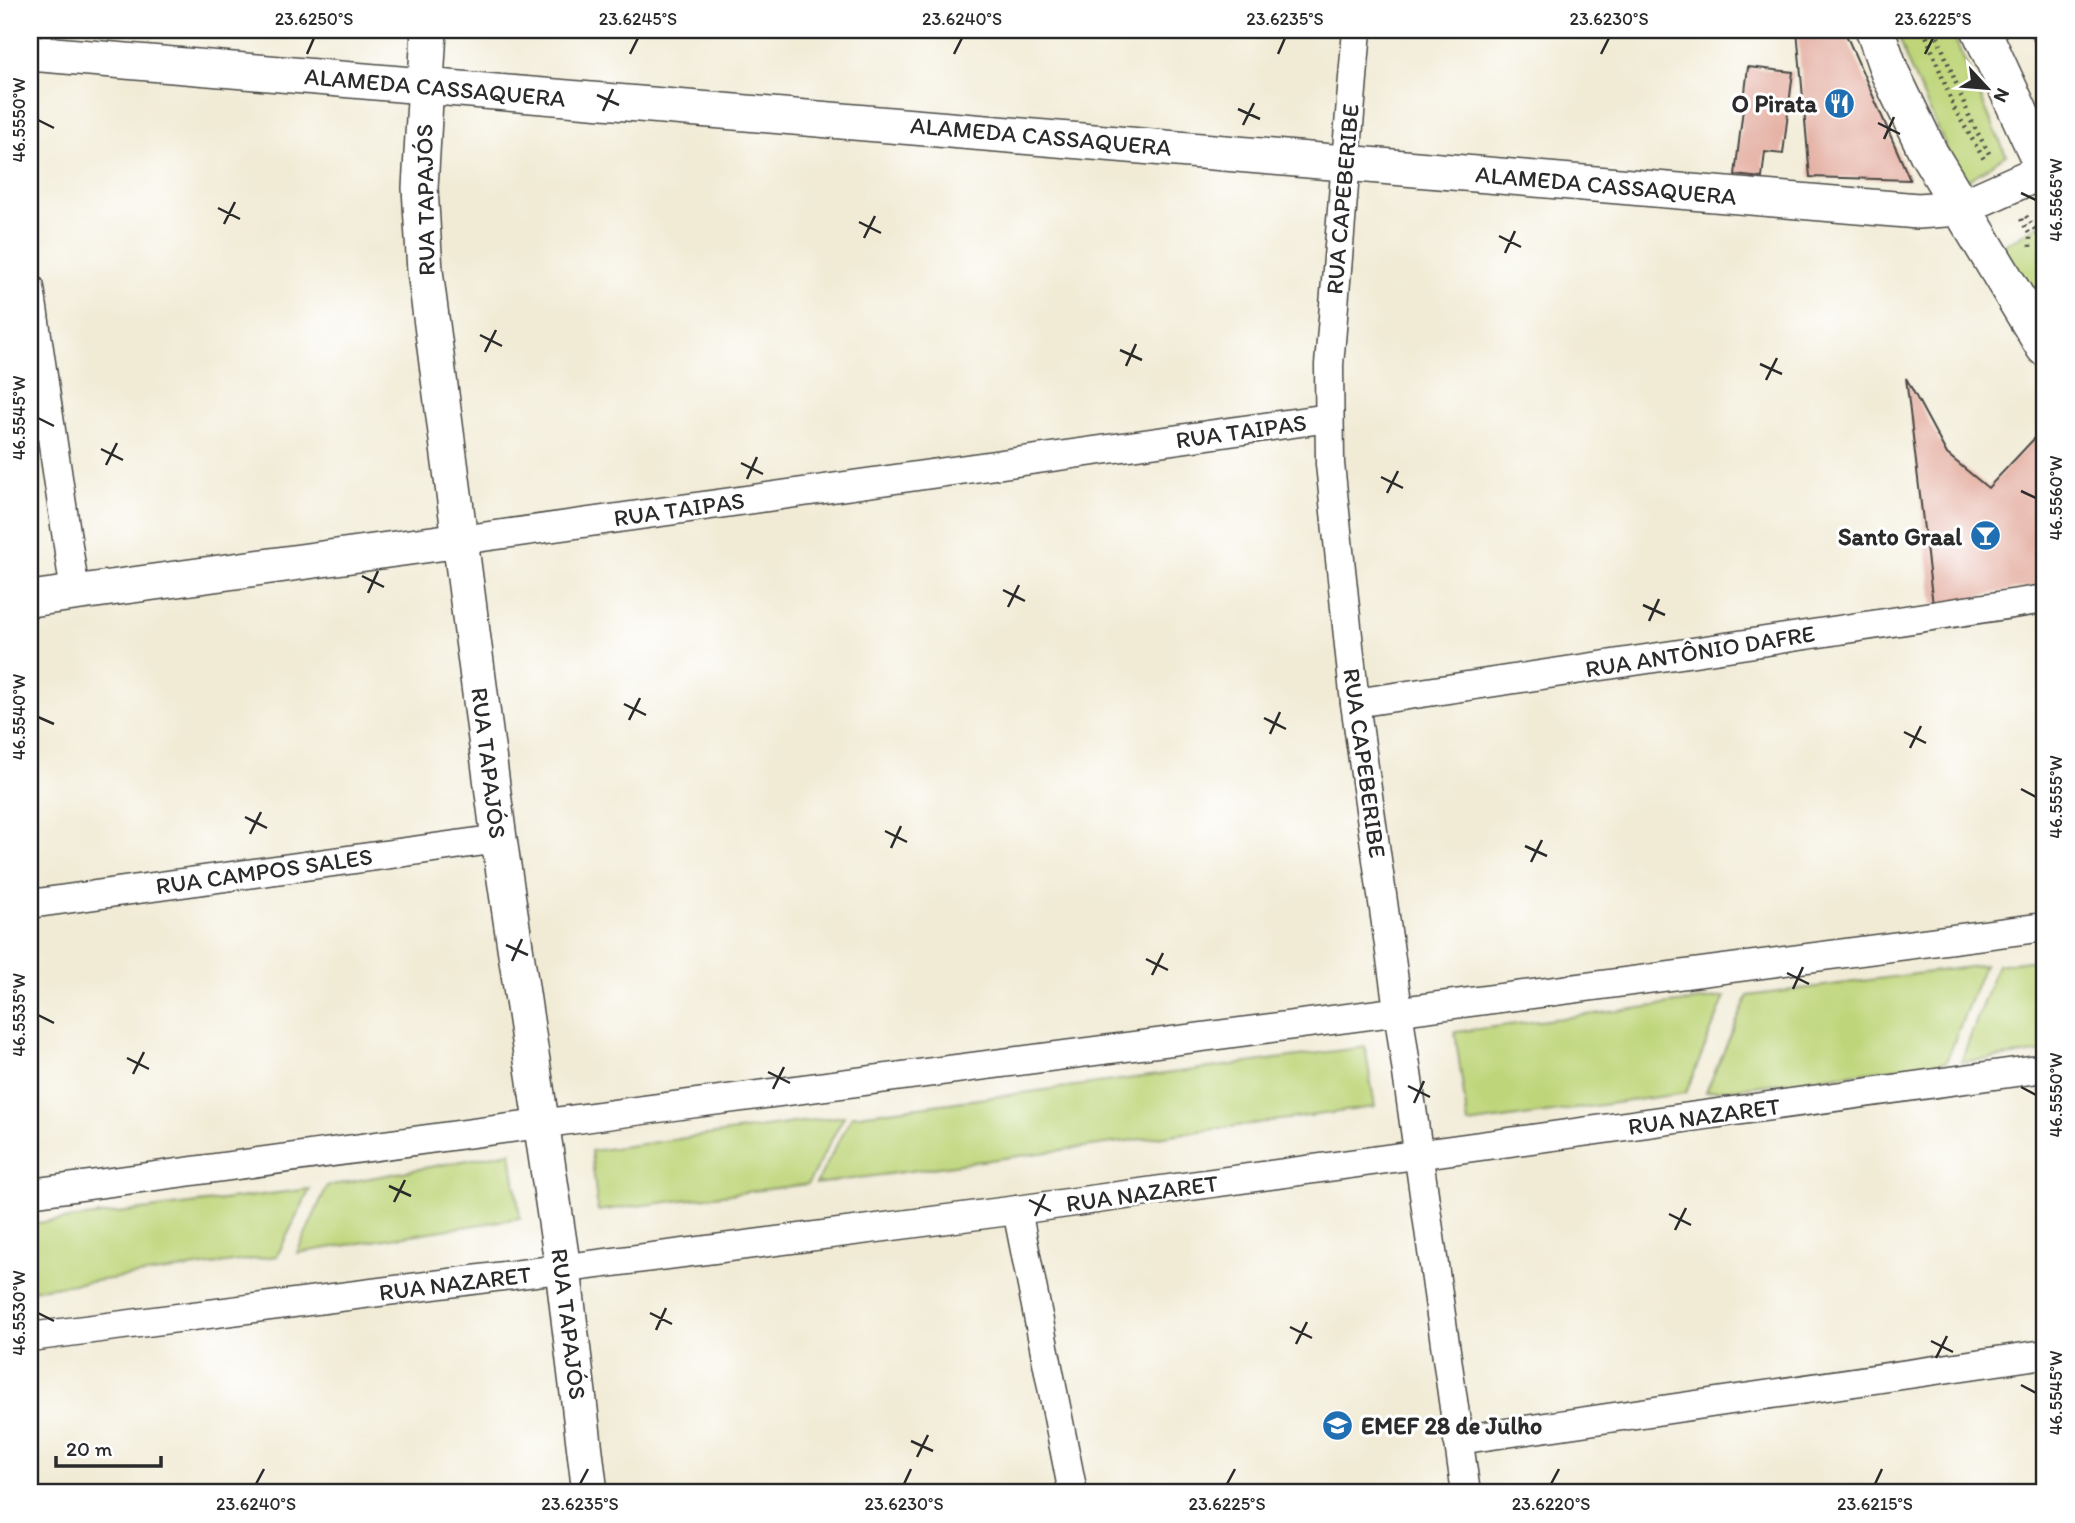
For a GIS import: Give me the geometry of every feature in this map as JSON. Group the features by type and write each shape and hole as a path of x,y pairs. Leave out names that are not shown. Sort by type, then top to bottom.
{"main road":[{"path":"1875,30 1907,111 1960,208 2045,347"},
{"path":"1981,30 2045,170"}],"street":[{"name":"RUA TAPAJÓS","path":"429,30 420,188 425,271 499,839 563,1269 590,1493"},
{"name":"RUA CAPEBERIBE","path":"1357,30 1329,365 1329,418 1355,703 1466,1493"},
{"name":"ALAMEDA CASSAQUERA","path":"30,53 1918,211 1960,208 2045,170"},
{"path":"30,288 75,593"},
{"name":"RUA TAIPAS","path":"30,599 1329,418"},
{"name":"RUA ANTÔNIO DAFRE","path":"1355,703 2045,599"},
{"name":"RUA CAMPOS SALES","path":"30,904 499,839"},
{"path":"30,1193 540,1121 1400,1013 2045,927"},
{"name":"RUA NAZARET","path":"30,1337 1017,1210 2045,1068"},
{"path":"1017,1210 1073,1493"},
{"path":"1458,1440 2045,1354"}],"path":[{"path":"1924,30 1955,110 1993,168 1935,30"},
{"path":"2036,233 2045,245"}],"green space":[{"path":"1897,30 1951,30 2006,155 1963,184 1908,63"},
{"path":"2042,223 2045,227 2045,318 1999,248"},
{"path":"2045,959 2045,1052 1961,1062 1997,965"},
{"path":"1984,965 1946,1062 1706,1092 1748,996"},
{"path":"1725,997 1686,1093 1468,1124 1455,1032"},
{"path":"1365,1047 1375,1107 816,1184 852,1116"},
{"path":"844,1116 808,1184 598,1211 591,1151"},
{"path":"511,1152 520,1218 297,1253 327,1186"},
{"path":"310,1189 277,1256 30,1290 30,1224"}],"building":[{"name":"O Pirata","path":"1797,30 1844,30 1910,180 1810,177"},
{"path":"2030,30 2045,30 2045,55 2041,57"},
{"path":"1748,67 1793,72 1783,154 1765,152 1762,178 1735,175"},
{"name":"Santo Graal","path":"1906,378 1947,454 1988,488 2045,427 2045,584 1933,605"}],"place":[{"name":"O Pirata","path":"1840,103"},
{"name":"Santo Graal","path":"1985,536"},
{"name":"EMEF 28 de Julho","path":"1338,1425"}]}
